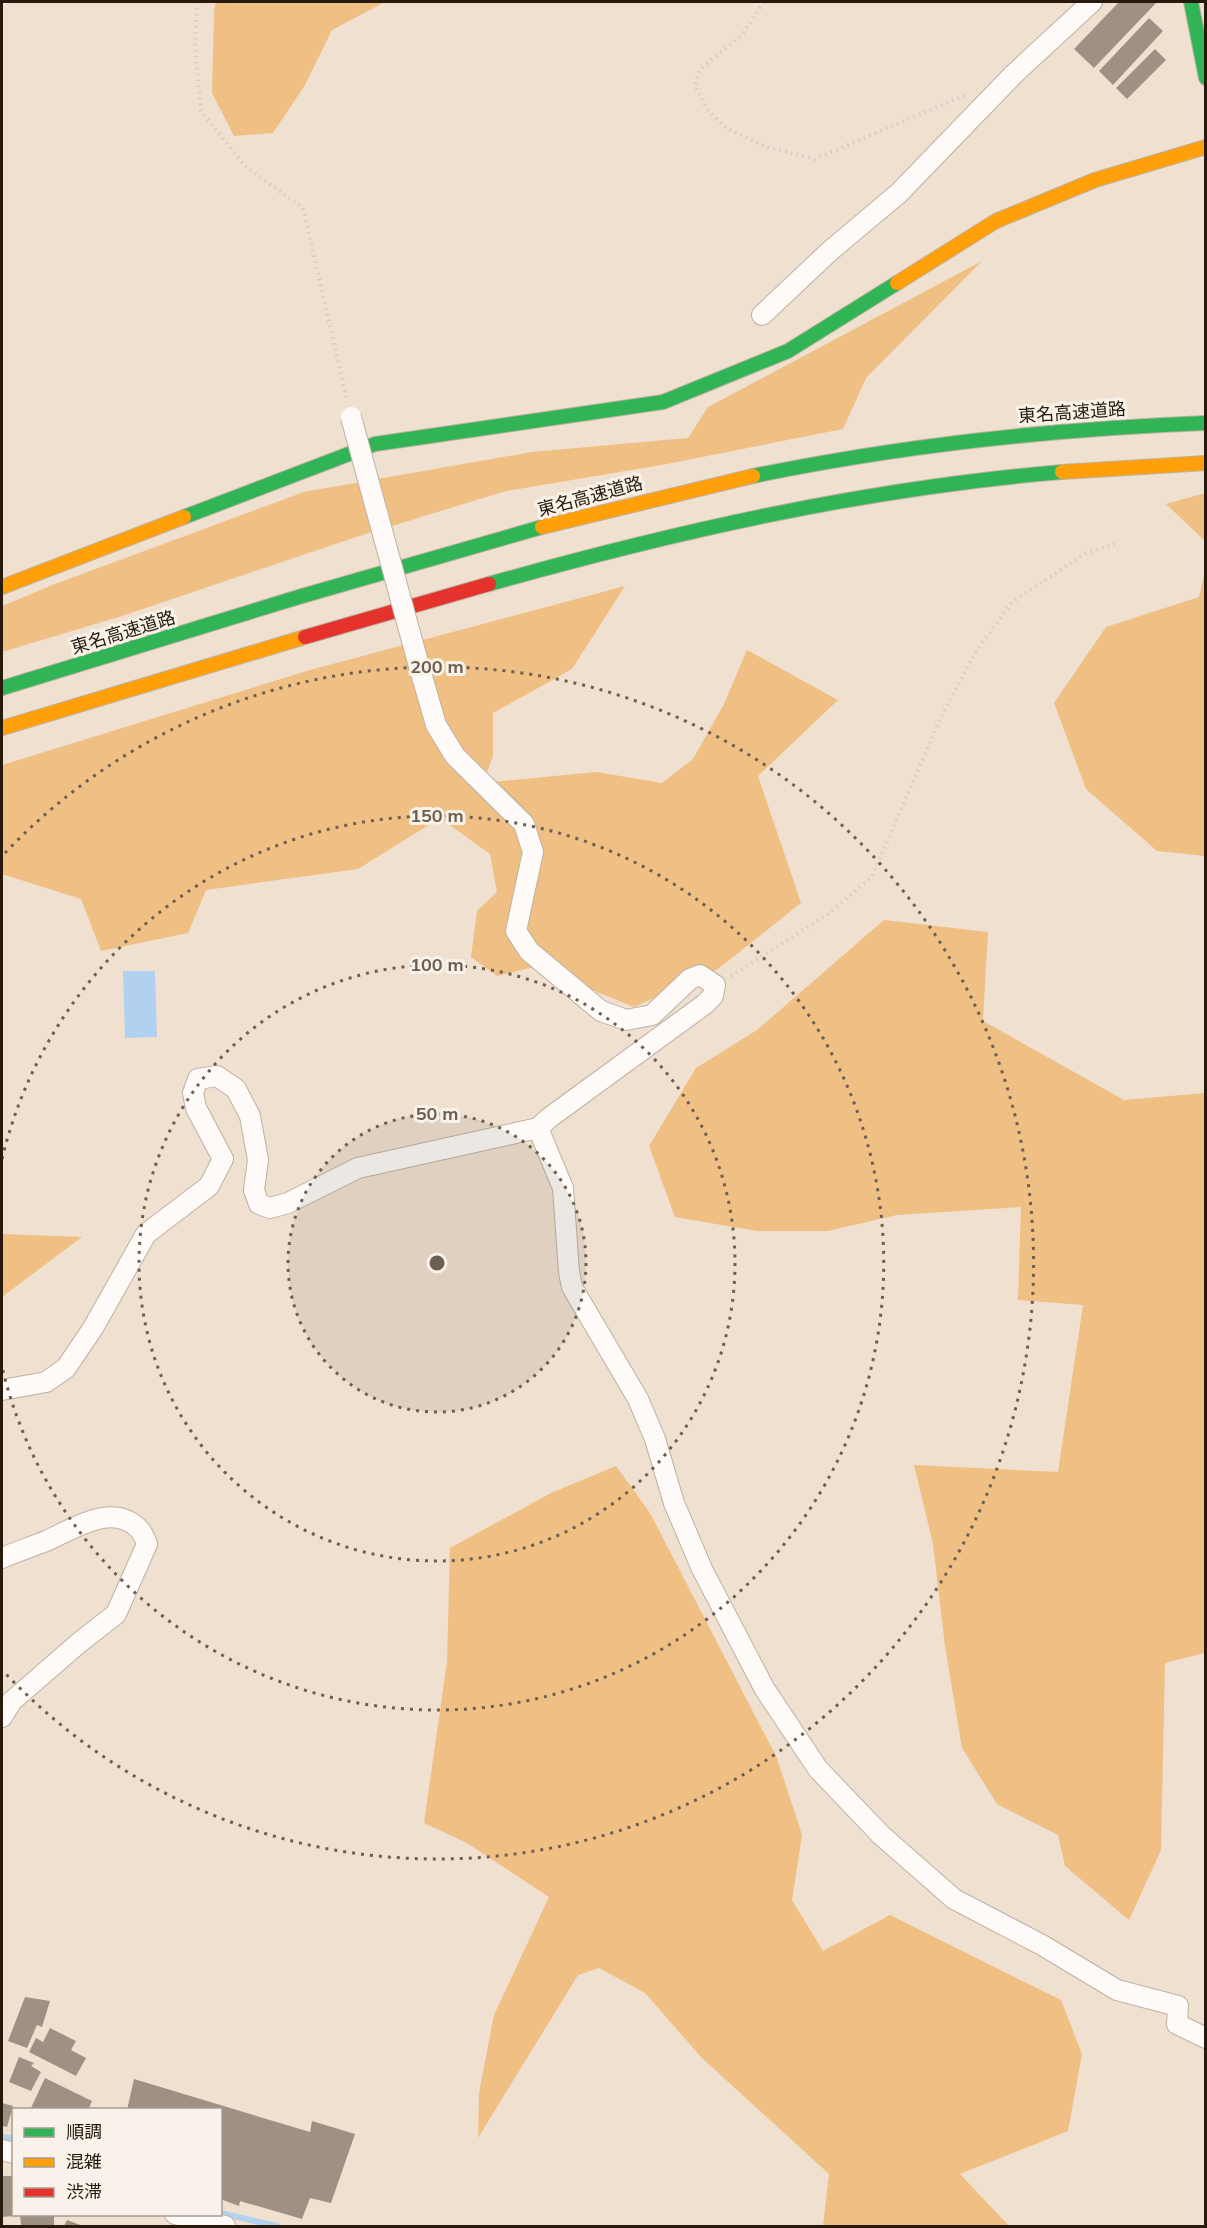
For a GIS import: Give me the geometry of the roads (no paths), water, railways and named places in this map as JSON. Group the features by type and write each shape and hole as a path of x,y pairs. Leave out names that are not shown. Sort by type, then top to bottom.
{"main road":[{"path":"1191,2 1206,78"},
{"path":"2,587 375,444 663,402 788,351 996,220 1095,180 1206,147"},
{"name":"東名高速道路","path":"2,688 381,573 537,528 681,491 812,464 931,445 1107,426 1206,423"},
{"path":"2,728 426,601 678,536 817,505 1033,473 1206,463"}],"street":[{"path":"762,315 830,251 899,193 1014,74 1092,2"},
{"path":"2,1390 46,1382 66,1368 93,1328 146,1234 209,1186 223,1159 196,1108 193,1093 198,1079 217,1076 236,1089 250,1116 258,1160 254,1190 259,1204 270,1209 288,1203 358,1168 538,1128 713,996 715,985 700,975 690,979 652,1015 626,1020 601,1011 529,951 516,931 533,852 524,824 455,756 436,725 351,417"},
{"path":"538,1128 563,1188 572,1287 638,1399 655,1439 674,1503 702,1569 764,1688 818,1769 881,1835 954,1899 1042,1944 1117,1990 1178,2006 1177,2024 1206,2038"},
{"path":"2,1558 47,1541 75,1526 105,1518 122,1518 138,1528 147,1544 116,1614 12,1701 2,1717"},
{"path":"183,2216 225,2226"}],"water":[{"path":"123,971 155,971 157,1037 125,1038"}],"waterway":[{"path":"2,2137 12,2139"},
{"path":"222,2213 277,2226"}]}
